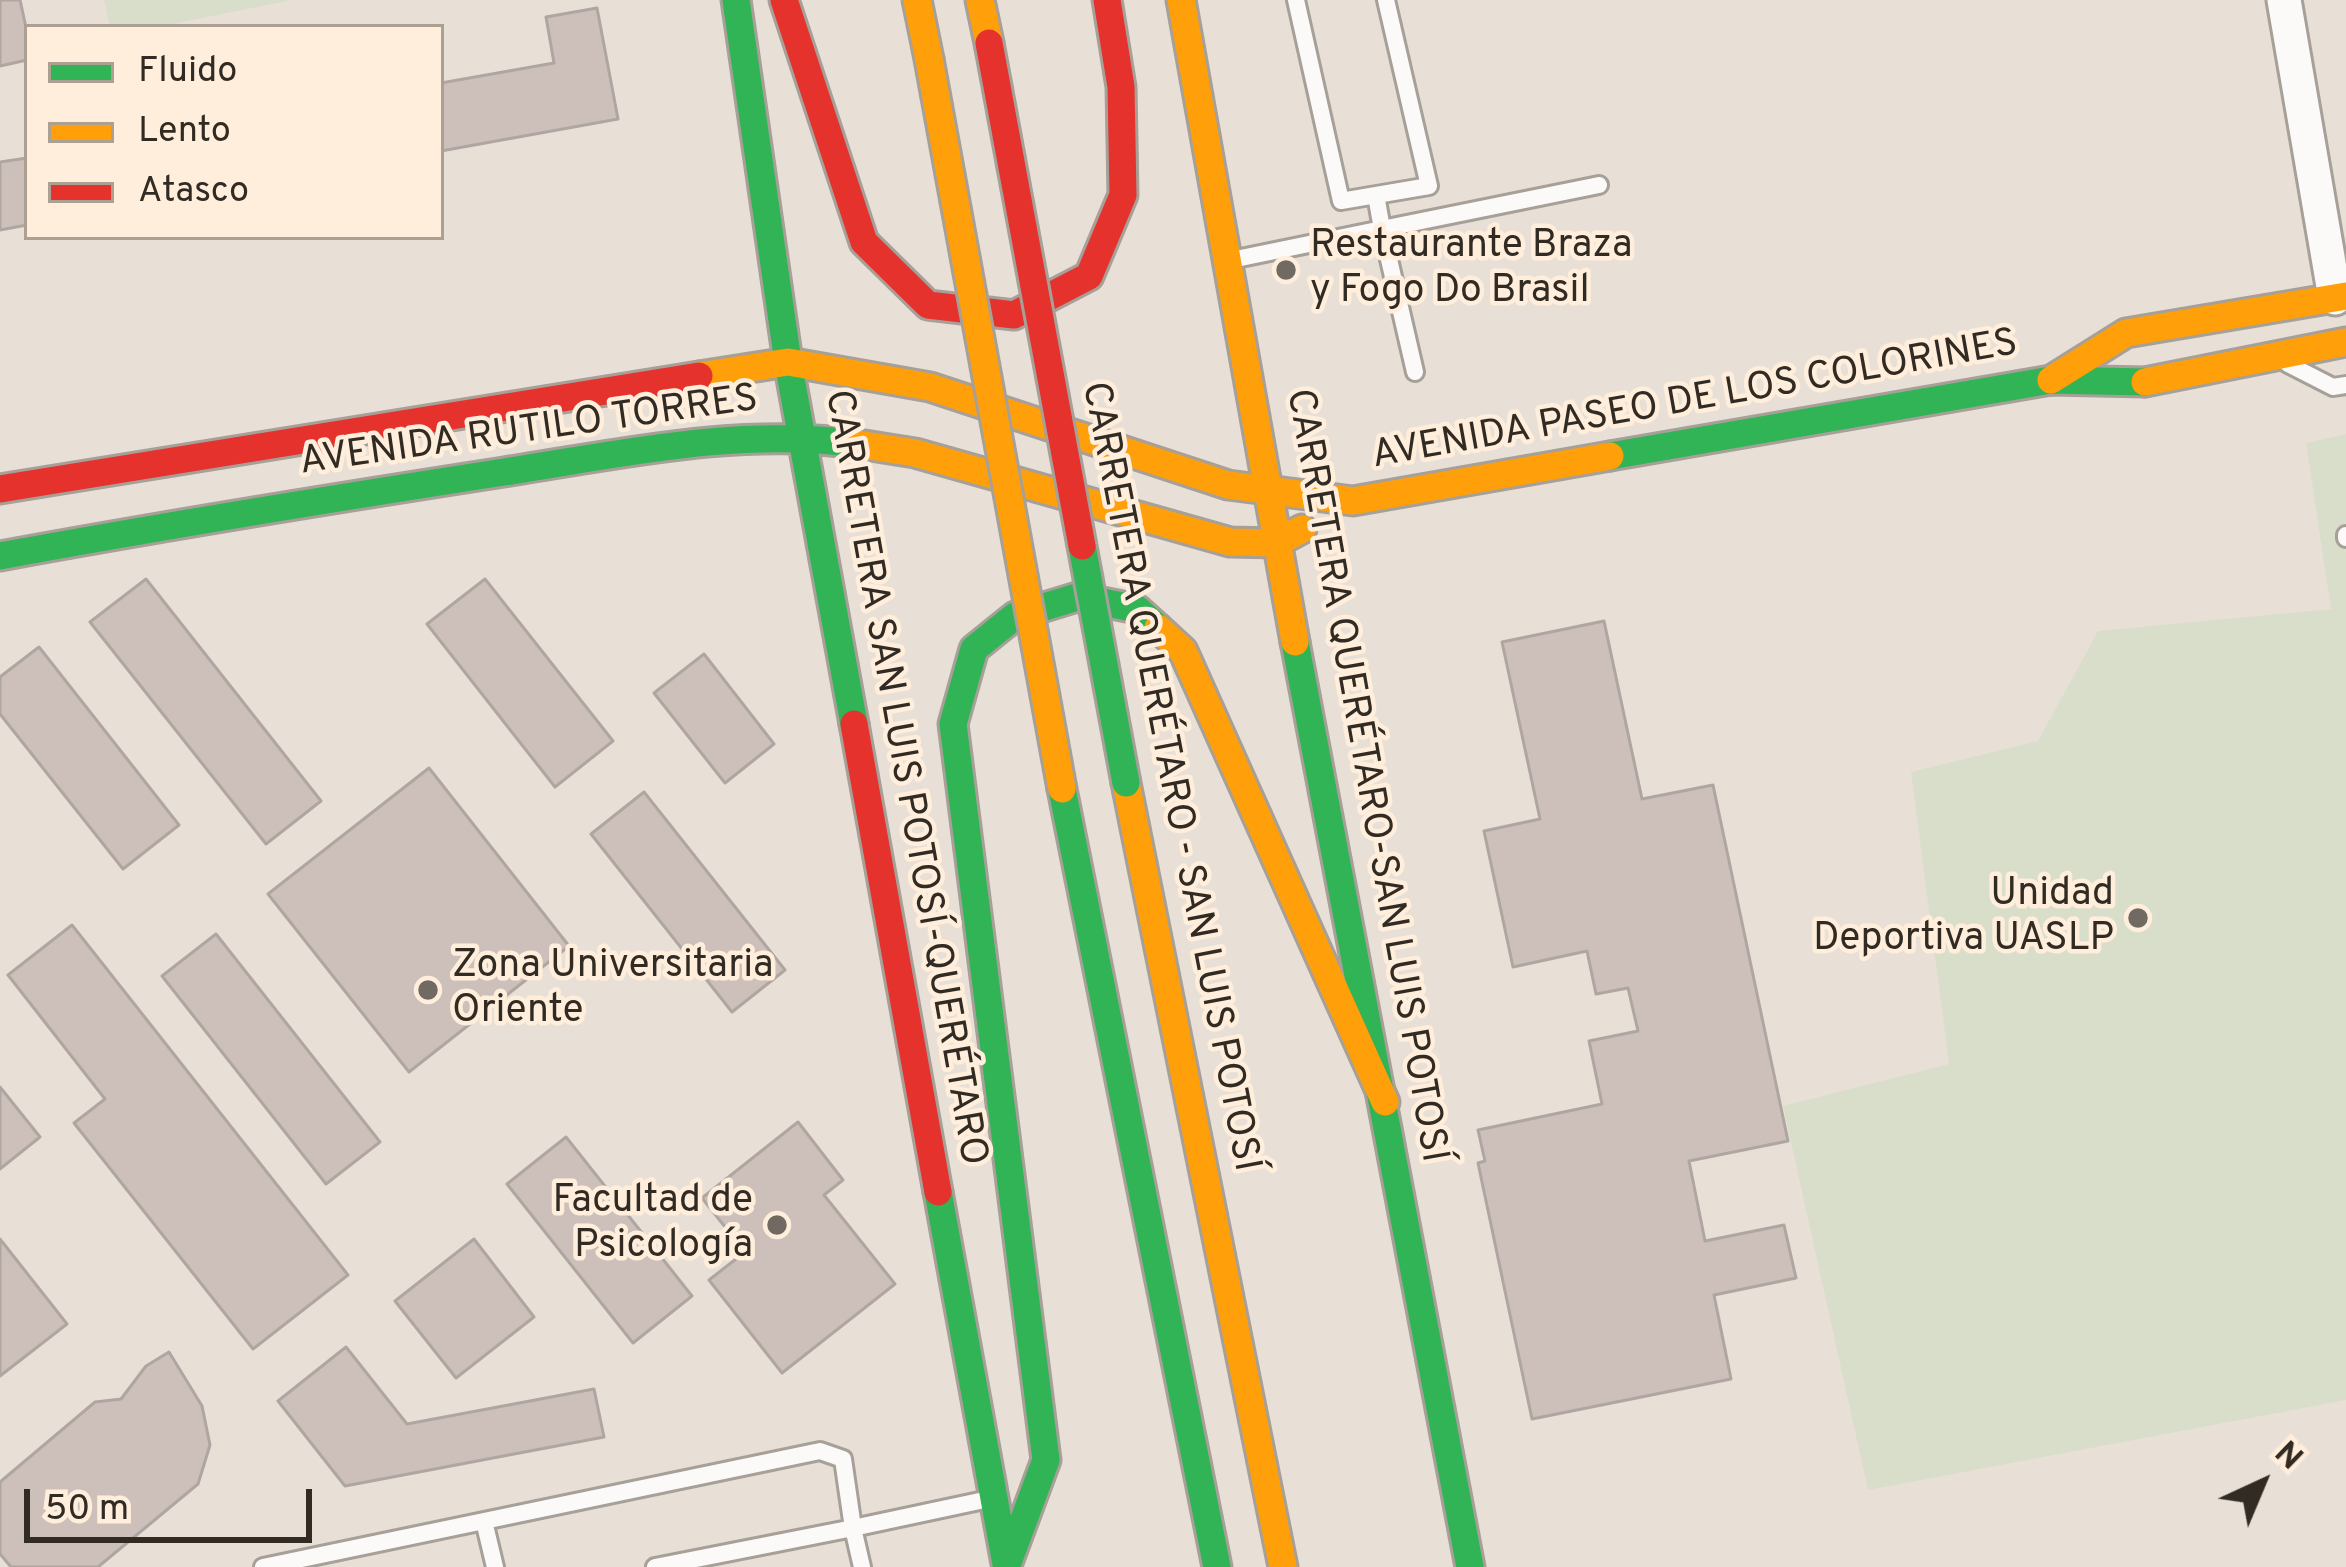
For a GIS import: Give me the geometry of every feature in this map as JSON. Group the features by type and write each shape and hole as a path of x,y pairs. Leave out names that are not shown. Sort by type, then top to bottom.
{"main road":[{"name":"CARRETERA SAN LUIS POTOSÍ-QUERÉTARO","path":"736,0 788,362 1007,1566"},
{"path":"784,0 865,242 928,305 1013,315 1089,276 1123,195 1121,87 1107,0"},
{"path":"917,0 1062,789 1216,1567"},
{"name":"CARRETERA QUERÉTARO - SAN LUIS POTOSÍ","path":"980,0 1126,784 1283,1567"},
{"name":"CARRETERA QUERÉTARO-SAN LUIS POTOSÍ","path":"1181,0 1276,543 1469,1567"},
{"name":"AVENIDA PASEO DE LOS COLORINES","path":"2051,380 2126,333 2340,297"},
{"path":"2196,322 2205,368"},
{"path":"2126,333 2137,384"},
{"name":"AVENIDA PASEO DE LOS COLORINES","path":"1270,493 1353,501 2051,380 2137,384 2346,342"},
{"name":"AVENIDA RUTILO TORRES","path":"0,489 788,362 930,387 1228,485 1270,493"},
{"name":"AVENIDA RUTILO TORRES","path":"0,556 228,514 682,445 801,436 915,453 1230,542 1276,543"},
{"name":"AVENIDA PASEO DE LOS COLORINES","path":"1276,543 1353,501"},
{"path":"1007,1566 1046,1460 953,724 974,649 1015,616 1077,597 1137,609 1183,651 1271,859 1385,1102"}],"street":[{"path":"2284,0 2340,297"}],"lane":[{"path":"1296,0 1341,201 1429,186 1386,0"},
{"path":"1230,260 1599,185"},
{"path":"1376,195 1414,372"},
{"path":"2271,356 2333,387 2346,385"},
{"path":"263,1567 820,1451 843,1459 862,1567"},
{"path":"655,1567 994,1498"},
{"path":"484,1521 495,1567"}],"green space":[{"path":"104,0 292,0 172,24 109,24"},
{"name":"Unidad Deportiva UASLP","path":"2346,434 2346,1400 1868,1490 1783,1106 1949,1064 1911,772 2038,741 2098,631 2331,609 2306,443"}],"building":[{"path":"0,0 20,0 25,24 24,61 0,66"},
{"path":"597,8 618,119 444,150 444,82 554,63 546,17"},
{"path":"24,158 24,226 0,230 0,162"},
{"path":"146,579 321,801 266,844 90,622"},
{"path":"485,579 613,741 555,787 427,624"},
{"path":"1604,621 1642,799 1713,785 1788,1141 1689,1161 1705,1241 1784,1225 1796,1278 1714,1295 1731,1379 1532,1419 1478,1163 1485,1161 1478,1130 1602,1104 1589,1041 1638,1031 1628,988 1596,994 1587,951 1513,967 1484,831 1540,819 1502,642"},
{"path":"39,647 179,825 123,869 0,714 0,677"},
{"path":"704,654 774,744 725,783 654,693"},
{"path":"429,768 569,946 409,1072 268,894"},
{"path":"644,792 785,970 732,1012 591,834"},
{"path":"72,925 348,1275 253,1349 74,1123 105,1099 8,975"},
{"path":"216,934 380,1142 326,1184 162,976"},
{"path":"0,1087 40,1137 0,1169"},
{"path":"798,1122 843,1180 824,1195 895,1284 782,1373 709,1280 745,1252 702,1198"},
{"path":"566,1137 692,1296 633,1343 507,1184"},
{"path":"0,1239 67,1324 0,1376"},
{"path":"474,1239 534,1317 456,1378 395,1301"},
{"path":"346,1347 407,1424 594,1389 604,1437 345,1486 278,1401"},
{"path":"169,1352 202,1406 210,1445 198,1484 98,1567 11,1567 0,1554 0,1482 95,1402 121,1399 146,1366"}],"traffic: fast":[{"path":"736,0 788,362 854,724"},
{"path":"1610,456 2051,380 2145,382"},
{"path":"0,556 681,445 769,439 858,444"},
{"path":"1082,546 1126,783"},
{"path":"1007,1565 1046,1460 953,724 974,649 1015,616 1077,597 1137,609 1158,628"},
{"path":"1295,642 1470,1567"},
{"path":"1062,789 1217,1567"},
{"path":"938,1192 1006,1564"}],"traffic: slow":[{"path":"917,0 929,59"},
{"path":"980,0 989,43"},
{"path":"1181,0 1295,642"},
{"path":"929,59 1062,789"},
{"path":"2051,380 2126,333 2346,296"},
{"path":"2145,382 2346,342"},
{"path":"699,376 788,362 930,387 1228,485 1353,501 1610,456"},
{"path":"858,444 915,453 1230,542 1276,543 1302,529"},
{"path":"1158,628 1183,651 1385,1102"},
{"path":"1126,783 1283,1567"}],"traffic: jam":[{"path":"784,0 864,242 928,305 1014,315 1089,276 1123,195 1121,87 1107,0"},
{"path":"989,43 1082,546"},
{"path":"0,489 699,376"},
{"path":"854,724 938,1192"}],"place":[{"name":"Restaurante Braza y Fogo Do Brasil","path":"1286,270"},
{"name":"Unidad Deportiva UASLP","path":"2138,918"},
{"name":"Zona Universitaria Oriente","path":"428,990"},
{"name":"Facultad de Psicología","path":"777,1225"}]}
